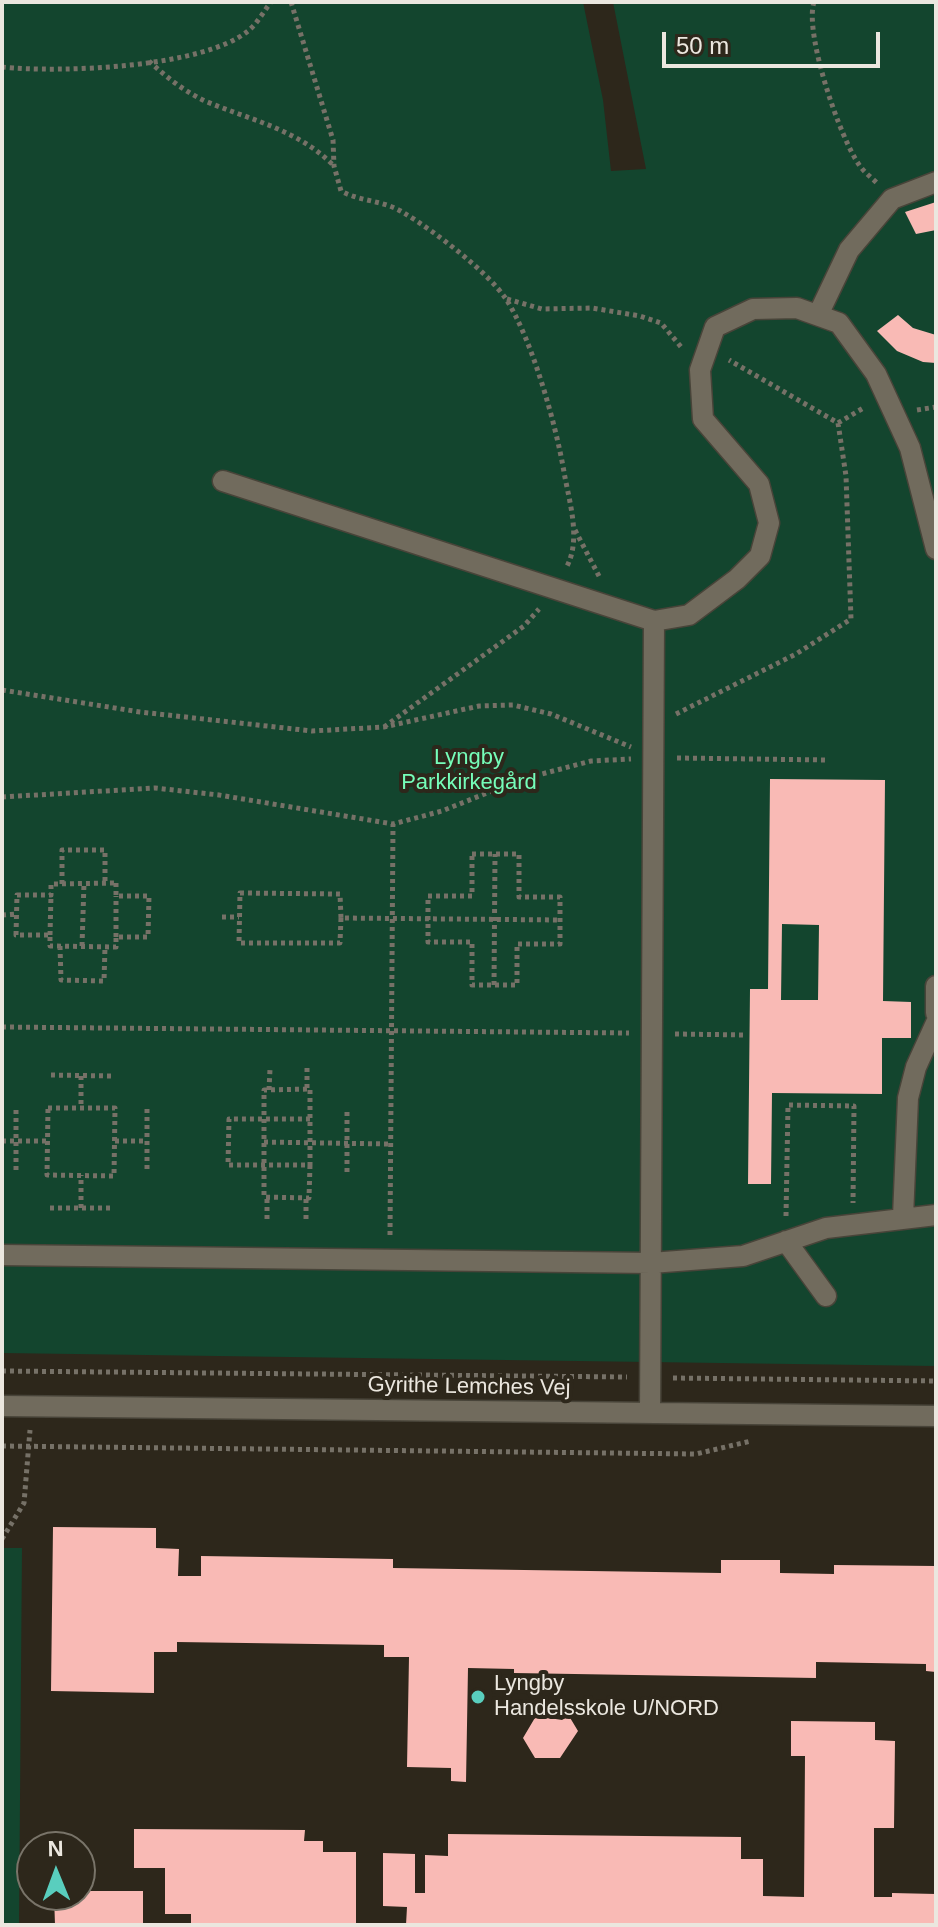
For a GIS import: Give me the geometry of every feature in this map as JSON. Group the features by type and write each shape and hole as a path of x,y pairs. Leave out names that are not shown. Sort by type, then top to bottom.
{"street":[{"path":"818,315 849,250 892,199 936,182"},
{"path":"223,481 617,611 654,621 689,615 737,579 760,556 769,523 759,484 703,419 700,370 715,327 753,309 797,308 839,323 876,374 910,448 936,549"},
{"path":"650,1413 654,621"},
{"path":"936,986 936,1013"},
{"path":"903,1217 908,1098 916,1067 936,1023"},
{"path":"2,1255 651,1263 743,1256 826,1228 936,1215"},
{"path":"786,1241 826,1296"},
{"name":"Gyrithe Lemches Vej","path":"2,1406 936,1416"}],"path":[{"path":"2,67 36,71 191,57 248,31 271,2"},
{"path":"291,2 333,140 334,166 341,191 403,212 476,269 506,299 540,376 562,462 574,530 571,560 552,591 524,626 384,727"},
{"path":"814,2 812,21 836,119 860,166 892,199"},
{"path":"149,61 172,82 204,100 270,124 316,148 334,166"},
{"path":"506,299 542,309 592,308 661,323 700,370"},
{"path":"574,530 617,611"},
{"path":"2,690 140,712 312,731 384,727 479,706 513,705 551,714 654,758"},
{"path":"2,797 155,788 219,795 393,824 442,811 519,780 591,761 654,758 827,760"},
{"path":"390,1259 393,824"},
{"path":"62,884 62,850 105,850 105,884"},
{"path":"472,854 495,854 519,854 519,897 560,897 560,944 517,944 517,985 472,985 472,942 428,942 428,896 472,896 472,854"},
{"path":"494,985 495,854"},
{"path":"82,947 84,883"},
{"path":"84,883 116,883 116,947 50,946 51,884 84,883"},
{"path":"240,893 340,894 341,918 340,943 239,943 240,893"},
{"path":"50,935 16,935 17,895 51,895"},
{"path":"116,896 149,896 148,937 116,937"},
{"path":"2,915 17,914"},
{"path":"222,917 239,917"},
{"path":"341,918 560,920"},
{"path":"60,946 61,980 104,981 105,947"},
{"path":"2,1027 746,1035"},
{"path":"307,1068 307,1089 310,1089 309,1198 264,1197 264,1090 307,1089"},
{"path":"269,1090 270,1069"},
{"path":"51,1075 113,1076"},
{"path":"81,1076 81,1108"},
{"path":"786,1241 788,1105 854,1106 852,1224"},
{"path":"16,1108 16,1170"},
{"path":"48,1108 115,1108 114,1176 47,1175 48,1141 48,1108"},
{"path":"147,1109 147,1170"},
{"path":"347,1112 347,1172"},
{"path":"310,1119 229,1119 228,1165 310,1165"},
{"path":"2,1141 48,1141"},
{"path":"115,1141 147,1141"},
{"path":"264,1142 391,1144"},
{"path":"81,1175 81,1208"},
{"path":"267,1197 267,1219"},
{"path":"306,1198 306,1219"},
{"path":"50,1208 112,1208"},
{"path":"2,1371 936,1381"},
{"path":"2,1539 24,1503 32,1406"},
{"path":"2,1446 696,1454 749,1441 765,1441"}],"green space":[{"name":"Lyngby Parkkirkegård","path":"2,2 583,2 603,100 611,171 646,169 613,2 936,2 936,1366 2,1353"},
{"path":"2,1548 22,1548 20,1831 16,1831 16,1911 19,1911 19,1925 2,1925"}],"building":[{"path":"936,202 936,230 916,234 905,212"},
{"path":"898,315 913,328 936,335 936,363 923,362 897,351 877,331"},
{"path":"770,779 885,780 883,1001 911,1002 911,1038 882,1038 882,1094 772,1093 771,1184 748,1184 750,989 768,989","holes":["782,924 819,925 818,1000 781,1000"]},
{"path":"53,1527 156,1528 156,1548 179,1549 178,1576 201,1576 201,1556 393,1559 393,1568 721,1573 721,1560 780,1560 780,1573 834,1574 834,1565 936,1566 936,1672 926,1671 926,1664 816,1662 816,1678 514,1673 514,1669 468,1668 466,1782 451,1781 451,1768 407,1767 409,1657 384,1657 384,1645 177,1642 177,1652 154,1652 154,1693 51,1691"},
{"path":"536,1716 562,1720 569,1716 578,1731 560,1758 535,1758 523,1738"},
{"path":"791,1721 875,1722 875,1740 895,1741 894,1828 874,1828 874,1897 892,1897 892,1893 936,1894 936,1925 406,1925 407,1907 383,1906 383,1853 415,1854 415,1893 425,1893 425,1855 448,1856 448,1834 741,1837 741,1859 763,1859 763,1896 804,1897 805,1756 791,1756"},
{"path":"134,1829 305,1830 304,1841 323,1841 323,1852 356,1852 356,1925 191,1925 191,1914 165,1914 165,1868 134,1868"},
{"path":"96,1891 143,1891 143,1925 55,1925 55,1911 96,1911"}],"place":[{"name":"Lyngby Handelsskole U/NORD","path":"478,1697"}]}
